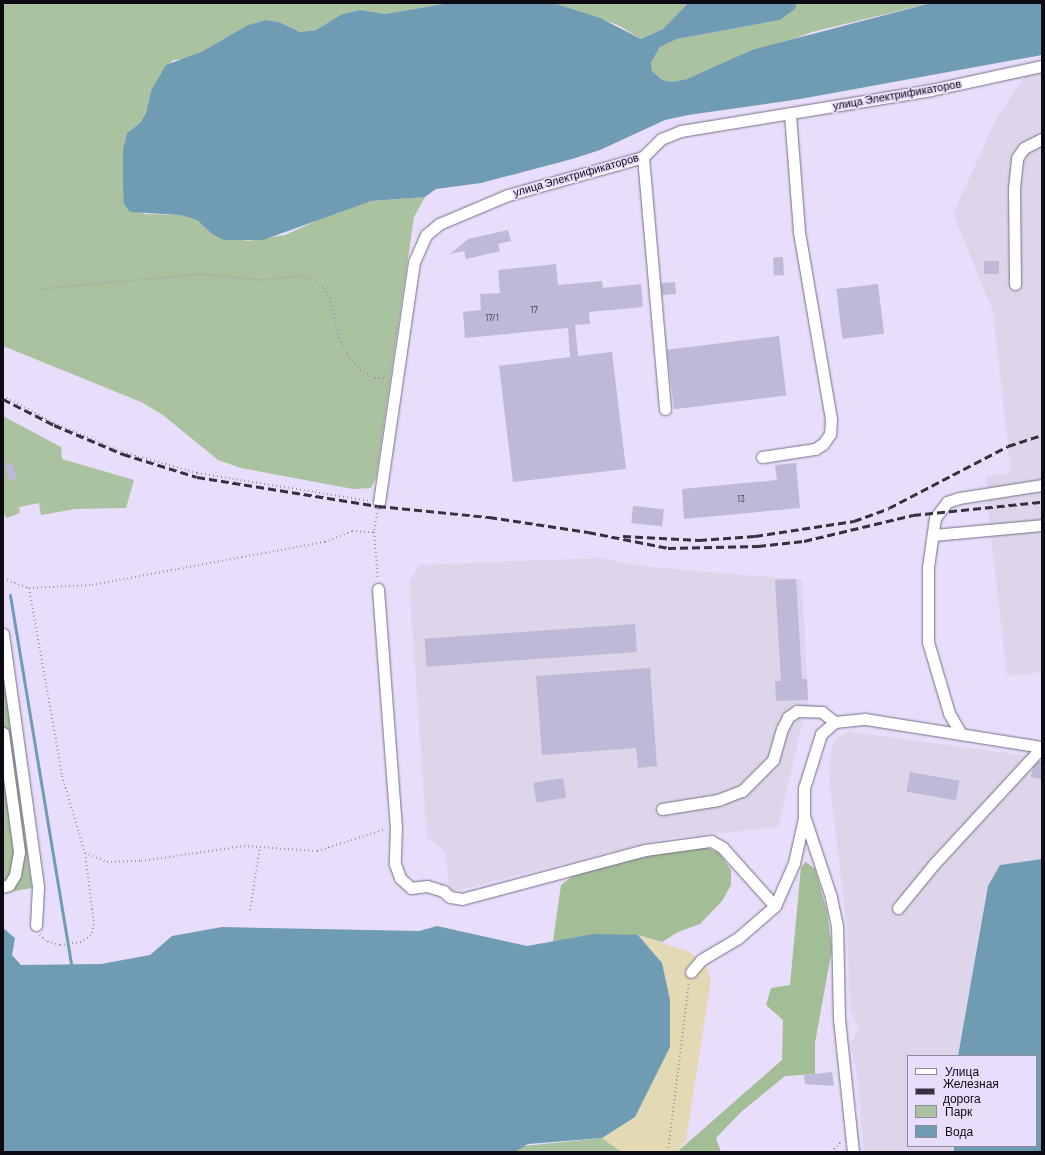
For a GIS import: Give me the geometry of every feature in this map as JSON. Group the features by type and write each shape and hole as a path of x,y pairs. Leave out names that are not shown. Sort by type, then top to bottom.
{"street":[{"name":"улица Электрификаторов","path":"379,502 414,262 426,235 457,214 508,195 643,157 661,139 681,131 931,90 1042,66"},
{"path":"762,457 814,449 823,444 830,434 831,419 799,231 790,113"},
{"path":"1015,284 1014,188 1017,158 1024,148 1042,139"},
{"path":"643,157 665,409"},
{"path":"961,734 949,713 928,642 928,567 938,512 947,502 973,494 1042,485"},
{"path":"933,535 1042,524"},
{"path":"378,589 396,826 395,864 400,878 411,888 427,886 443,891 450,897 462,899 644,850 711,841 722,848 775,906"},
{"path":"3,634 38,887 36,925"},
{"path":"662,809 718,800 742,791 773,760 782,729 788,717 797,711 822,712 836,722"},
{"path":"691,972 701,960 754,926 775,906 794,863 804,816 804,788 813,752 821,734 836,722 865,719 1042,747"},
{"path":"3,733 19,852 15,875 9,885 3,887"},
{"path":"898,908 934,864 1042,747"},
{"path":"804,816 831,897 837,926 843,1071 853,1152"}],"path":[{"path":"42,289 201,274 262,280 298,276 313,279 324,288 330,298 339,338 360,370 375,378 397,379"},
{"path":"3,396 54,423 123,452 197,473 379,502"},
{"path":"377,514 374,532 378,589"},
{"path":"3,579 29,588 92,585 325,542 352,532 374,532"},
{"path":"29,588 62,776 84,853 94,924 91,935 82,942 60,945 39,935 36,925"},
{"path":"84,853 107,862 141,861 199,851 260,848 317,851 396,826"},
{"path":"250,910 260,848"},
{"path":"668,1152 686,991 691,972"}],"shaded area":[{"path":"1042,72 1042,672 1007,676 986,493 986,476 1011,473 993,311 953,214 997,117 1027,74"},
{"path":"600,558 640,566 802,580 808,700 778,827 663,839 450,892 445,852 427,838 409,583 419,565"},
{"path":"850,732 1030,756 1031,761 1042,763 1042,859 1000,865 988,886 958,1055 907,1055 907,1147 954,1147 954,1152 864,1152 856,1069 850,1044 859,1028 850,1010 847,928 830,785 831,749 838,737"}],"green space":[{"path":"3,3 449,3 385,14 359,10 342,14 316,30 300,32 279,22 266,20 248,25 187,59 173,60 151,91 146,113 140,123 127,133 123,149 124,204 144,214 180,215 197,220 212,234 248,241 285,235 345,208 371,201 425,197 414,217 376,478 371,488 353,489 241,468 218,460 163,415 141,402 3,346"},
{"path":"552,3 688,3 663,29 641,39 618,25"},
{"path":"797,3 931,3 812,32 687,79 671,82 662,80 652,71 651,63 660,47 677,39 780,20 795,9"},
{"path":"3,416 61,447 62,459 134,480 126,508 75,509 41,515 39,503 19,507 20,513 7,518 3,514"},
{"path":"3,669 32,888 3,893"},
{"path":"702,846 719,853 731,870 731,885 722,901 700,924 678,932 662,942 638,935 553,941 561,885 573,876 614,863"},
{"path":"806,862 815,869 827,911 832,949 815,1043 815,1074 785,1076 741,1112 716,1138 721,1152 677,1152 782,1060 783,1020 766,1005 771,988 790,985 801,867"},
{"path":"602,1138 622,1152 515,1152 524,1146"}],"sand":[{"path":"638,935 690,952 707,968 711,980 686,1141 677,1152 622,1152 602,1138 635,1117 662,963"}],"water":[{"path":"449,3 553,3 600,18 641,39 663,29 688,3 797,3 795,9 780,20 677,39 660,47 651,63 652,71 662,80 671,82 687,79 752,50 931,3 1042,3 1042,55 800,99 688,115 665,120 600,150 572,159 481,183 436,189 425,197 371,201 263,240 224,240 212,234 197,220 180,215 130,212 124,204 123,149 127,133 140,123 146,113 151,91 166,65 201,52 248,25 266,20 279,22 300,32 316,30 342,14 360,10 385,14"},
{"path":"1042,859 1042,1152 954,1152 954,1147 1037,1147 1037,1055 958,1055 988,886 1000,865"},
{"path":"437,926 527,946 594,934 638,935 662,963 670,1000 670,1047 635,1117 602,1138 528,1144 515,1152 3,1152 3,928 15,938 12,955 21,965 101,964 150,955 172,936 222,927 419,931"}],"building":[{"path":"508,230 511,241 498,244 500,251 466,259 464,251 450,254 468,239"},
{"path":"783,257 784,275 774,275 773,258"},
{"path":"984,261 999,261 999,274 984,274"},
{"path":"556,264 558,285 602,281 603,288 641,284 643,307 589,312 590,324 575,325 578,356 612,352 626,469 513,482 499,366 570,357 568,328 465,338 463,312 481,310 480,294 500,293 498,270"},
{"path":"675,282 676,294 662,295 661,283"},
{"path":"878,284 884,334 842,339 836,289"},
{"path":"779,336 786,396 674,409 667,350"},
{"path":"12,463 17,478 9,481 4,465"},
{"path":"796,463 800,508 684,519 682,489 777,480 775,465"},
{"path":"633,506 664,509 662,526 631,523"},
{"path":"796,579 802,679 807,679 808,700 776,701 775,681 781,681 775,580"},
{"path":"635,624 637,652 426,667 425,639"},
{"path":"650,668 657,766 638,768 636,748 542,755 536,676"},
{"path":"1038,761 1042,762 1042,779 1031,777 1033,767"},
{"path":"910,772 959,781 956,800 907,792"},
{"path":"563,778 566,798 536,802 533,783"},
{"path":"832,1072 834,1086 805,1084 804,1075"}],"waterway":[{"path":"10,595 71,965"}],"railway":[{"path":"3,399 54,425 123,454 197,477 378,506 489,517 588,532 668,548 758,546 804,541 913,515 1042,502"},
{"path":"623,536 699,540 755,536 854,521 889,508 1008,446 1042,435"}]}
